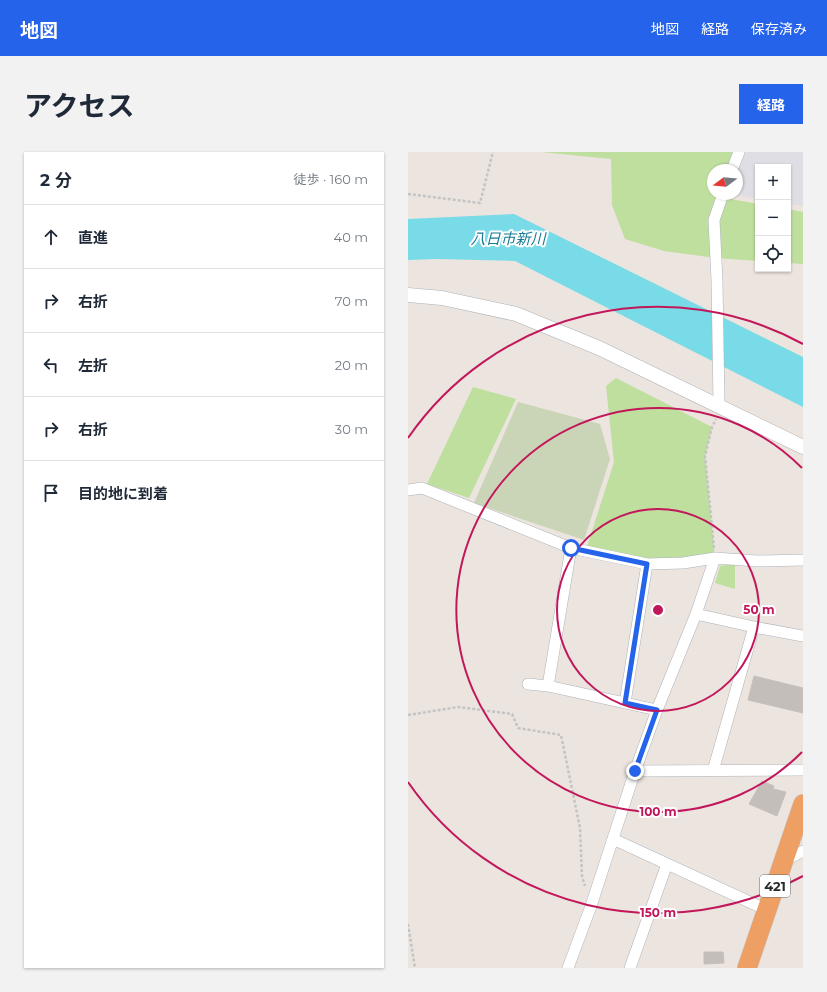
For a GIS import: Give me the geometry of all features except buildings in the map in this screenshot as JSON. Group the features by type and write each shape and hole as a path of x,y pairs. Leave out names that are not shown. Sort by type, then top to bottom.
{"highway":[{"name":"421","path":"747,968 803,804"}],"street":[{"path":"734,164 739,152"},
{"path":"719,405 717,280 714,220 721,200"},
{"path":"408,295 442,298 516,314 599,348 803,447"},
{"path":"408,490 422,488 571,548 647,564 683,563 715,558 757,561 803,560"},
{"path":"548,686 571,548"},
{"path":"568,968 591,906 635,771 657,710 696,614 715,558"},
{"path":"625,703 647,564"},
{"path":"696,614 803,636"},
{"path":"714,771 754,627"},
{"path":"528,684 548,686 657,710"},
{"path":"635,771 803,770"},
{"path":"613,839 767,910"},
{"path":"784,861 803,852"},
{"path":"630,968 667,864"}],"path":[{"path":"408,194 480,203 493,152"},
{"path":"715,558 705,456 719,405"},
{"path":"408,715 458,707 512,714 518,728 561,735 580,828 582,876 585,886"},
{"path":"408,924 415,968"}],"shaded area":[{"path":"743,152 803,152 803,206 791,204 791,164 755,164 755,198 743,196 743,164 739,164"}],"green space":[{"path":"541,152 735,152 731,164 707,164 707,200 736,200 755,203 755,261 716,258 664,251 625,239 612,205 611,159"},
{"path":"791,210 803,212 803,264 791,263"},
{"path":"616,378 712,427 705,456 715,558 647,564 586,550 614,462 606,386"},
{"path":"473,387 516,399 469,498 427,484"},
{"path":"518,402 600,424 610,459 584,540 474,503"},
{"path":"735,564 735,589 715,583 720,566"}],"water":[{"name":"八日市新川","path":"514,214 803,357 803,407 515,261 437,259 408,260 408,219"}],"route":[{"path":"571,548 647,564 625,703 657,710 635,771"}]}
